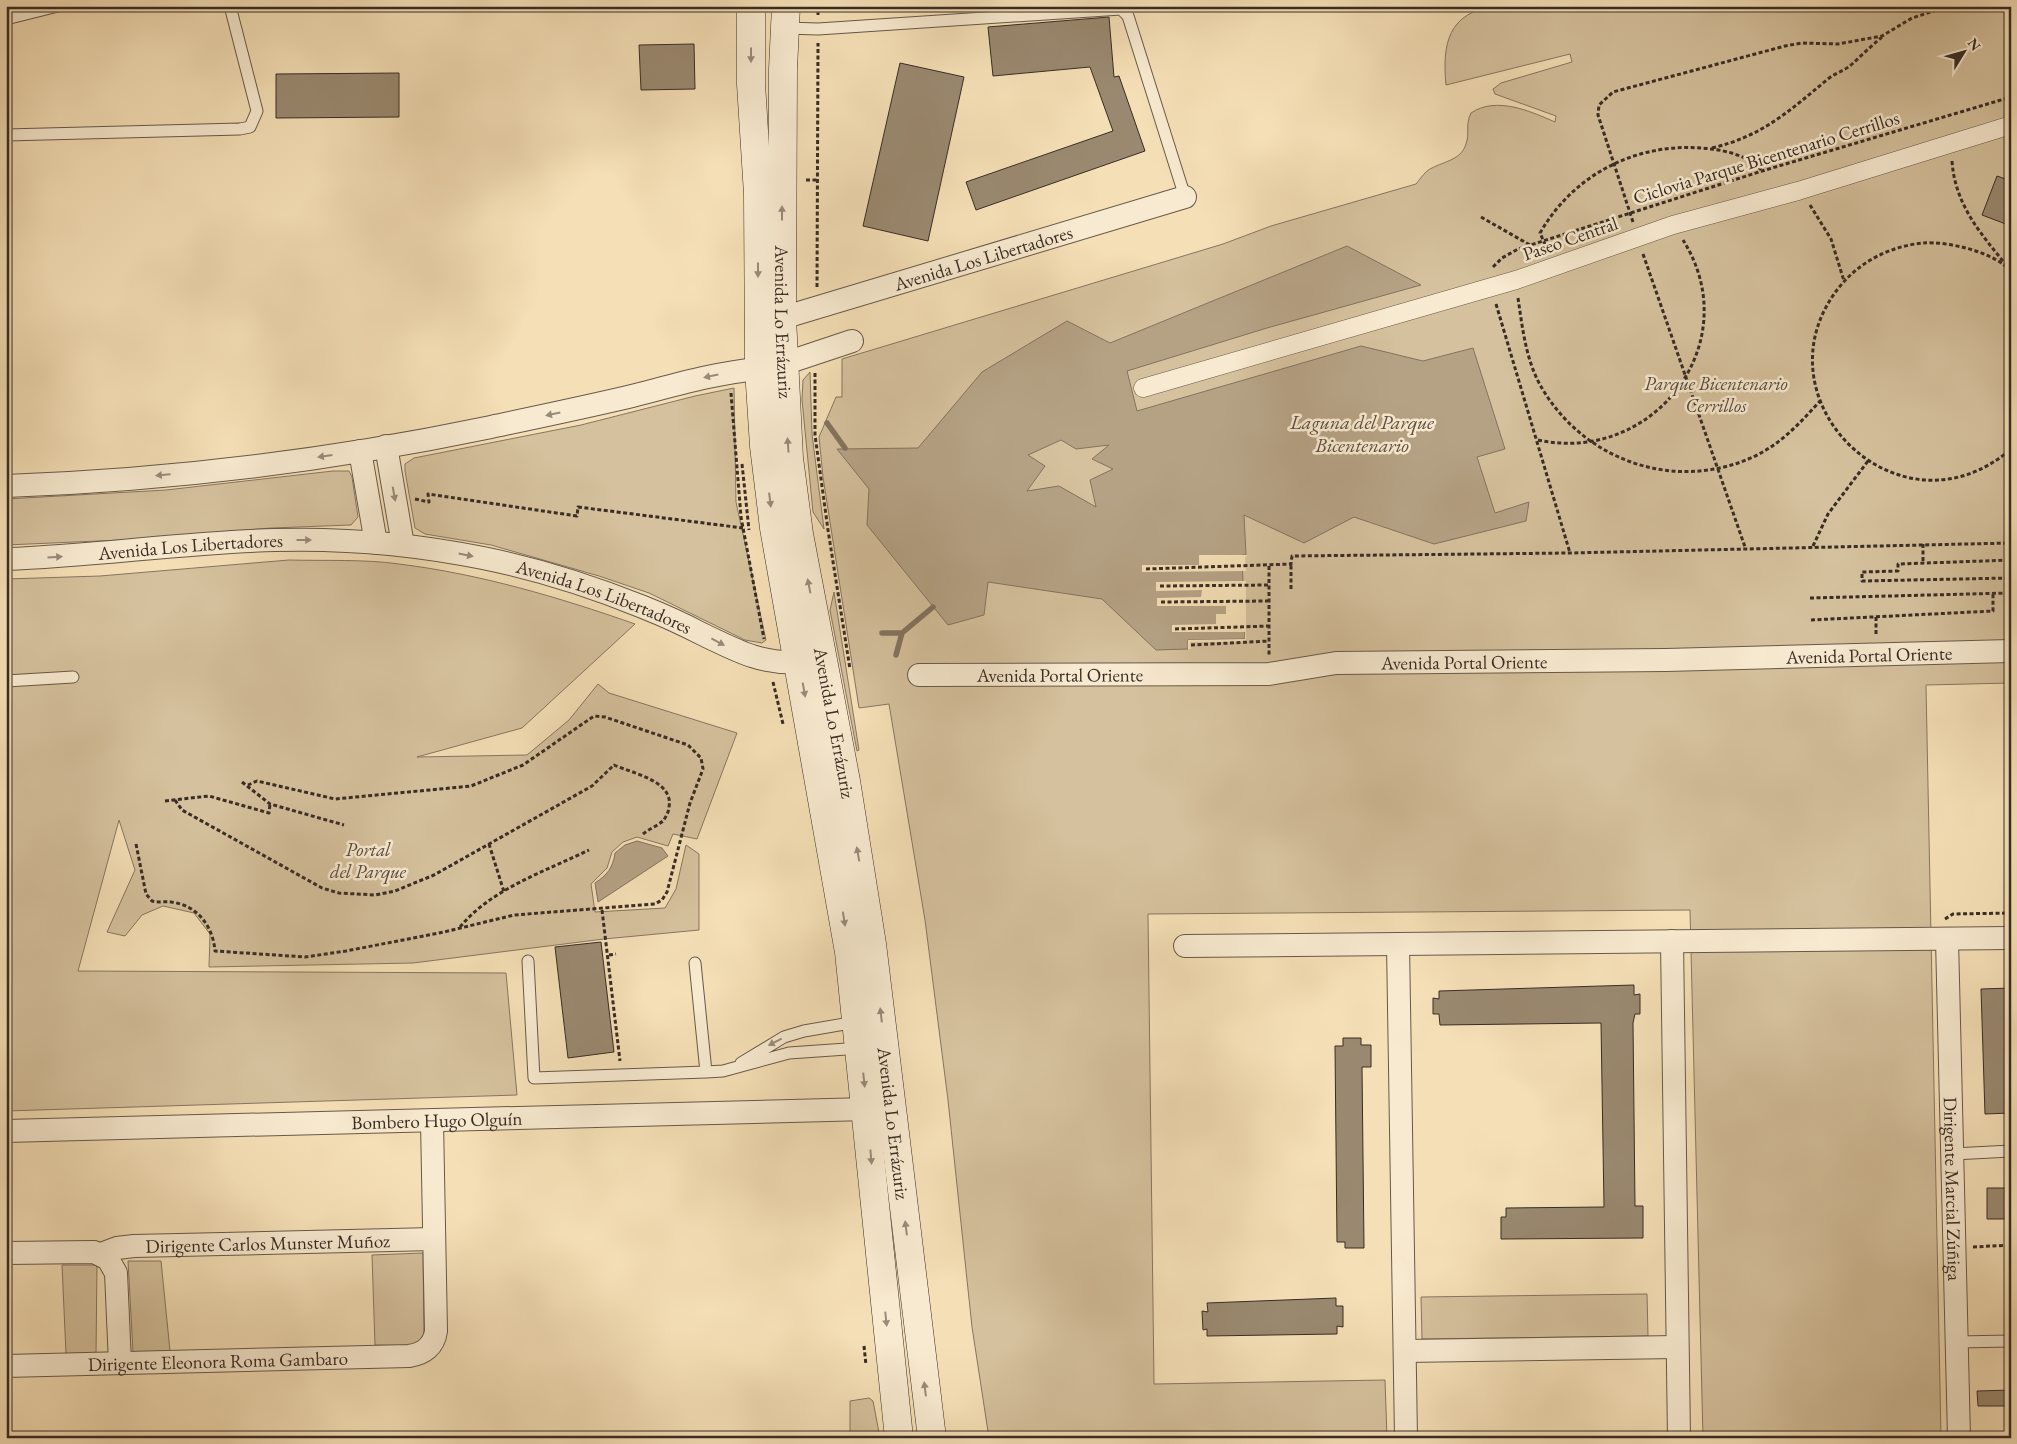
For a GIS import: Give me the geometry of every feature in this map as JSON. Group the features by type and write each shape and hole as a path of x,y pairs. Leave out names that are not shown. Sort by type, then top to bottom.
{"main road":[{"name":"Avenida Lo Errázuriz","path":"751,6 751,84 771,366 789,458 799,534 846,781 877,980 932,1438"},
{"name":"Avenida Lo Errázuriz","path":"786,17 782,318 771,366 764,446 774,528 839,888 860,1035 882,1287 899,1438"}],"street":[{"name":"Paseo Central","path":"1143,388 1516,280 1673,225 1798,192 2011,125"},
{"name":"Avenida Los Libertadores","path":"782,318 1185,197"},
{"path":"6,486 158,476 243,467 360,451 483,429 580,408 714,375 771,366 852,341"},
{"path":"386,446 403,545"},
{"path":"360,451 376,542"},
{"name":"Avenida Los Libertadores","path":"6,559 108,554 275,540 376,542 403,545 484,558 563,578 643,607 753,658 785,663 798,662"},
{"name":"Avenida Portal Oriente","path":"919,675 1269,674 1336,664 1666,660 2011,651"},
{"path":"1185,946 2011,938"},
{"name":"Dirigente Marcial Zúñiga","path":"1947,939 1959,1438"},
{"path":"1672,941 1679,1438"},
{"path":"1398,944 1406,1438"},
{"name":"Bombero Hugo Olguín","path":"6,1131 867,1109"},
{"path":"432,1121 434,1239"},
{"name":"Dirigente Carlos Munster Muñoz","path":"101,1254 117,1248 134,1246 434,1239"},
{"name":"Dirigente Eleonora Roma Gambaro","path":"6,1366 409,1356 423,1353 428,1348 436,1331 434,1239"},
{"path":"6,1253 85,1251 101,1254 113,1266 116,1273 120,1363"},
{"path":"1405,1351 1677,1347"}],"lane":[{"path":"6,19 58,6"},
{"path":"6,135 240,129 250,126 258,111 230,6"},
{"path":"786,17 818,29 1121,9 1128,16 1185,197"},
{"path":"6,681 73,677"},
{"path":"528,961 534,1078 723,1071 738,1065 784,1037 804,1031 860,1035"},
{"path":"695,964 706,1072"},
{"path":"738,1065 772,1059 860,1035"},
{"path":"1953,1154 2011,1152"},
{"path":"1957,1342 2011,1341"}],"path":[{"path":"817,307 818,6"},
{"path":"1708,149 1728,144 1778,120 1828,79 1851,65 1882,36 1912,18 1949,6"},
{"path":"1745,547 1612,164 1602,132 1598,110 1606,96 1613,92 1785,46 1802,43 1838,44 1882,36"},
{"name":"Ciclovia Parque Bicentenario Cerrillos","path":"1490,286 1490,276 1496,263 1509,253 1531,245 1762,171 2011,97"},
{"path":"1950,145 1955,181 1966,211 1979,232 2010,270"},
{"path":"1554,267 1540,233 1561,203 1588,178 1612,164 1655,150 1676,147 1721,150 1749,160 1762,171"},
{"path":"1798,192 1820,220 1831,239 1844,282"},
{"path":"1481,218 1531,245"},
{"path":"1538,440 1560,444 1592,442 1624,433 1646,421 1665,404 1686,378 1701,337 1704,305 1695,262 1673,225"},
{"path":"2010,270 1966,247 1937,243 1918,244 1882,254 1865,263 1844,282 1824,312 1816,338 1814,365 1820,401 1839,435 1868,461 1900,476 1925,480 1943,480 1976,472 2011,449"},
{"path":"1516,280 1525,342 1536,376 1561,415 1592,442 1620,459 1647,468 1681,472 1717,468 1745,460 1772,446 1796,428 1820,401"},
{"path":"1490,286 1538,440 1570,553"},
{"path":"817,352 816,435 828,530 851,673"},
{"path":"1812,546 1828,514 1868,461"},
{"path":"395,496 429,502 428,494 577,516 578,507 743,528"},
{"path":"1292,589 1292,556 1570,553 1745,547 2011,543"},
{"path":"1922,544 1923,563"},
{"path":"1810,598 2009,593 2009,578 1862,581 1862,572 1898,571 1898,564 2011,560"},
{"path":"1146,569 1292,564"},
{"path":"1269,566 1269,674"},
{"path":"1160,586 1269,585"},
{"path":"1811,620 1993,611 1993,594"},
{"path":"1161,602 1269,600"},
{"path":"1876,617 1876,635"},
{"path":"1175,629 1269,626"},
{"path":"1191,645 1269,641"},
{"path":"136,844 143,885 148,898 156,902 177,903 192,909 209,928 216,951 306,957 346,951 460,928 514,915 650,906 665,896 690,803 702,769 701,758 688,745 605,717 594,716 523,765 471,786 335,799 257,780 248,785"},
{"path":"175,800 182,810 307,881 339,893 358,896 395,891 434,875 592,786 614,765 663,786 669,794 670,804 668,813 662,821 643,834"},
{"path":"242,782 270,804 344,824"},
{"path":"165,801 209,796 268,813 270,804"},
{"path":"489,844 504,892"},
{"path":"460,928 468,918 504,892 589,850"},
{"path":"602,910 609,954 622,1075"},
{"path":"609,954 616,954"},
{"path":"1955,1247 2011,1246"}],"green space":[{"name":"Parque Bicentenario Cerrillos","path":"1496,6 2011,6 2011,683 1926,685 1941,1438 1703,1438 1690,910 1148,914 1154,1384 1385,1380 1387,1438 989,1438 972,1327 948,1100 925,920 889,704 859,708 823,477 819,437 836,397 842,397 842,359 1223,244 1271,226 1416,184 1430,169 1460,154 1467,140 1468,121 1471,113 1481,108 1502,105 1513,107 1555,122 1556,116 1495,94 1493,89 1501,83 1572,62 1570,54 1446,85 1445,56 1451,32 1467,15 1480,9"},
{"path":"810,372 812,434 824,529 813,512 802,400 803,380"},
{"path":"734,388 736,502 766,640 762,643 745,640 649,593 599,576 491,545 425,534 415,528 405,471 405,464 414,458 581,425"},
{"path":"333,471 349,471 352,477 358,517 351,525 271,528 121,540 6,545 6,499 166,490"},
{"name":"Portal del Parque","path":"289,560 386,562 429,568 489,580 548,596 635,624 522,728 417,757 527,755 569,720 598,684 609,693 737,733 697,839 673,834 668,846 637,837 623,842 612,852 607,868 591,884 595,912 665,908 676,889 686,845 699,854 699,930 604,939 413,963 209,967 210,934 194,913 163,906 142,915 125,936 107,932 135,870 119,820 78,971 506,973 517,1095 6,1111 6,579 100,576"},
{"path":"834,592 859,750 857,751 830,610"},
{"path":"423,1253 424,1338 414,1346 375,1345 372,1255"},
{"path":"128,1261 161,1261 170,1351 133,1352"},
{"path":"62,1265 97,1265 96,1355 66,1354"},
{"path":"1647,1294 1648,1336 1422,1339 1421,1297"},
{"path":"869,1398 873,1401 880,1438 850,1438 850,1401"}],"water":[{"name":"Laguna del Parque Bicentenario","path":"1347,246 1421,285 1267,328 1127,371 1137,411 1361,346 1423,361 1473,348 1505,449 1477,457 1495,513 1529,502 1526,521 1434,544 1354,517 1304,543 1244,515 1246,555 1242,555 1245,639 1188,640 1188,649 1156,650 1102,599 988,582 984,615 948,625 867,525 869,489 837,449 918,448 982,372 1067,321 1110,343","holes":["1061,440 1076,449 1109,445 1092,459 1113,469 1090,480 1096,507 1059,486 1027,491 1045,466 1028,455"]},
{"path":"637,841 662,848 668,856 598,902 595,883 609,871 615,853 625,845"}],"pier":[{"path":"1199,555 1248,555 1245,557 1246,571 1142,572 1142,565 1199,565"},
{"path":"1246,581 1246,642 1190,642 1191,649 1188,649 1188,640 1245,639 1245,632 1172,632 1172,625 1216,624 1216,614 1226,614 1226,606 1157,606 1157,598 1201,597 1202,590 1156,591 1156,582"}],"building":[{"path":"1109,17 1114,77 1119,76 1145,151 976,210 966,182 1113,131 1090,67 993,76 988,27"},
{"path":"694,44 695,89 641,90 639,45"},
{"path":"900,63 964,77 928,241 863,226"},
{"path":"399,73 399,117 276,118 276,74"},
{"path":"1997,176 2011,181 2011,226 1982,215"},
{"path":"601,942 614,1052 568,1058 555,947"},
{"path":"1634,985 1634,995 1640,994 1640,1014 1635,1014 1633,1023 1635,1206 1643,1206 1643,1238 1501,1239 1501,1217 1506,1217 1506,1208 1604,1207 1601,1023 1440,1025 1439,1014 1433,1014 1433,998 1439,999 1439,991"},
{"path":"2011,988 2011,1113 1985,1114 1981,989"},
{"path":"1343,1038 1361,1038 1361,1045 1371,1045 1371,1067 1362,1067 1364,1248 1345,1248 1345,1242 1337,1242 1335,1046 1343,1046"},
{"path":"1987,1188 2011,1188 2011,1219 1987,1219"},
{"path":"1336,1298 1336,1306 1343,1306 1343,1327 1337,1326 1337,1334 1207,1336 1207,1329 1203,1330 1202,1311 1208,1312 1207,1303"},
{"path":"2011,1390 2011,1406 1978,1406 1977,1391"}],"waterway":[{"path":"827,423 845,448"},
{"path":"896,655 902,633 933,607"},
{"path":"882,633 902,633"}]}
